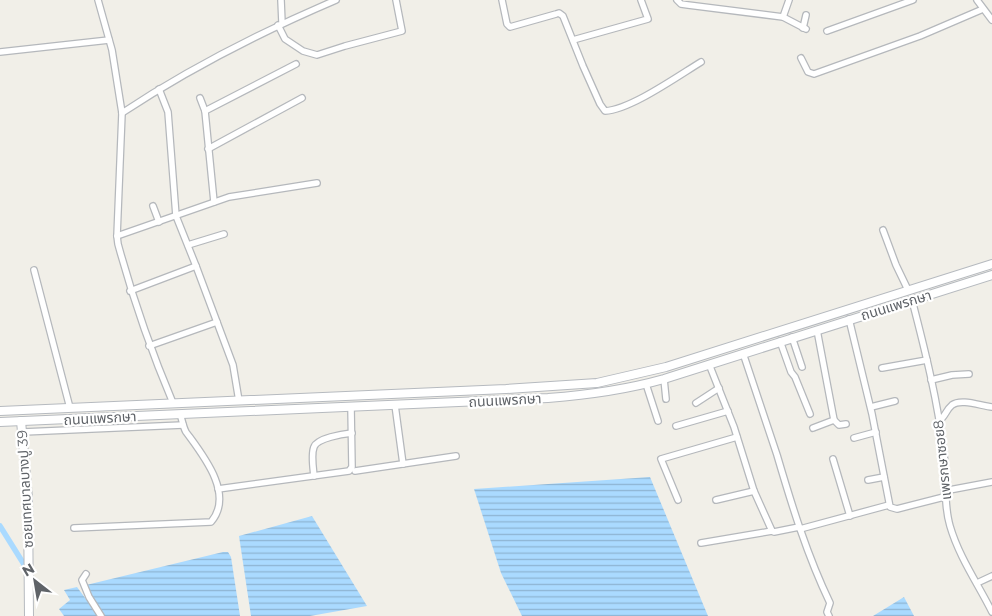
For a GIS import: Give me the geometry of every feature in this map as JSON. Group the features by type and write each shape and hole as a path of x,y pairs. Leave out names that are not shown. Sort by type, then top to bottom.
{"main road":[{"name":"ถนนแพรกษา","path":"0,411 556,386 608,380 666,367 992,264"},
{"name":"ถนนแพรกษา","path":"0,422 566,397 610,392 664,379 992,275"},
{"path":"337,396 338,407"},
{"name":"ซอยเทศบาลบางปู 39","path":"21,421 28,498 29,616"}],"street":[{"path":"98,0 109,40 122,113 117,236 130,291 149,346 173,404"},
{"path":"281,0 280,24 285,39 303,51 317,55 402,31 396,0"},
{"path":"122,113 191,70 280,24 336,0"},
{"path":"502,0 508,26 510,27 559,13 563,16 600,104 605,111 632,103 701,62"},
{"path":"573,40 648,19 641,0"},
{"path":"677,0 681,4 688,5 783,15 805,29 806,15"},
{"path":"827,30 913,0"},
{"path":"977,0 991,16"},
{"path":"783,15 788,2"},
{"path":"801,58 808,72 814,74 957,22 983,9"},
{"path":"0,52 109,40"},
{"path":"205,110 296,64"},
{"path":"160,89 168,112 176,216 233,365 239,400"},
{"path":"200,98 205,110 214,202"},
{"path":"208,149 302,98"},
{"path":"117,236 230,197 317,183"},
{"path":"153,206 159,222"},
{"path":"883,230 908,290"},
{"path":"188,245 224,234"},
{"path":"130,291 196,266"},
{"path":"34,270 70,408"},
{"name":"แพรกษาซอย8","path":"912,300 927,360 944,455 944,494 950,525 961,555 992,612"},
{"path":"849,320 871,407 891,508 897,509 944,494 992,482"},
{"path":"149,346 218,322"},
{"path":"817,330 834,420 839,425 846,424"},
{"path":"792,337 802,367"},
{"path":"780,341 790,372 796,377 810,414"},
{"path":"742,353 774,446 790,503 817,577 830,603 827,612 829,616"},
{"path":"882,368 927,360"},
{"path":"709,364 728,411 754,491 772,531"},
{"path":"931,380 952,375 969,374"},
{"path":"664,379 666,399"},
{"path":"646,384 658,421"},
{"path":"696,403 719,388"},
{"path":"871,407 895,401"},
{"path":"938,421 950,407 957,403 992,407"},
{"path":"395,405 402,464"},
{"path":"218,489 349,471 352,467 351,407"},
{"path":"676,426 728,411"},
{"path":"74,528 207,523 214,518 218,508 218,489 212,468 185,431 180,414"},
{"path":"813,428 834,420"},
{"path":"23,432 183,425"},
{"path":"854,438 876,432"},
{"path":"314,476 313,448 316,444 338,435 352,433"},
{"path":"678,500 661,459 737,438"},
{"path":"355,471 456,456"},
{"path":"833,459 850,516"},
{"path":"868,480 884,477"},
{"path":"716,500 754,491"},
{"path":"701,544 772,531 800,528 889,505"},
{"path":"86,574 82,580 100,616"},
{"path":"977,583 992,576"}],"water":[{"path":"650,477 708,616 522,616 501,573 474,489"},
{"path":"312,516 367,606 310,616 251,616 239,536"},
{"path":"228,552 231,557 240,616 103,616 82,586"},
{"path":"77,587 98,616 64,616 59,609 70,600 64,590"},
{"path":"904,597 914,616 873,616"}],"waterway":[{"path":"0,526 25,566"}]}
